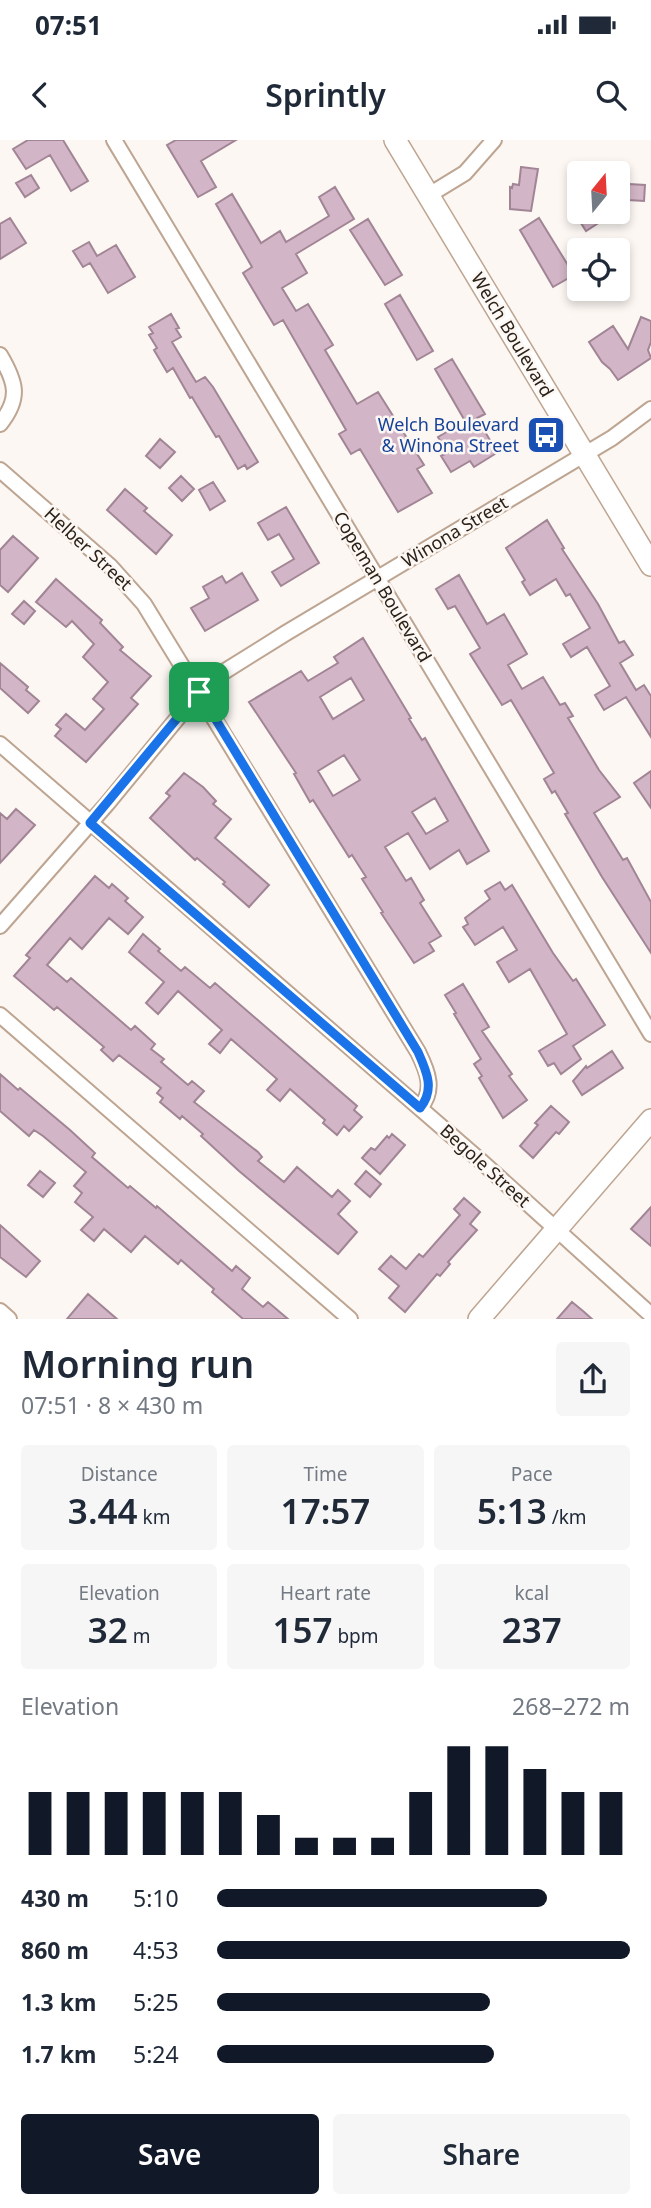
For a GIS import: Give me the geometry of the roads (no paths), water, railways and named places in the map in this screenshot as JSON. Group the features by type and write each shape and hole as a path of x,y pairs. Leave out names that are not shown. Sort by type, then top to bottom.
{"main road":[{"name":"Welch Boulevard","path":"395,140 651,565"},
{"path":"479,1319 651,1120"}],"street":[{"name":"Copeman Boulevard","path":"114,140 651,1034"},
{"path":"429,195 470,169 494,140"},
{"path":"0,355 12,377 15,391 9,411 0,424"},
{"name":"Winona Street","path":"0,926 199,692 214,678 620,433 651,409"},
{"name":"Helber Street","path":"0,470 129,585 144,604 418,1052 430,1090 420,1108"},
{"name":"Begole Street","path":"0,744 420,1108 651,1315"},
{"path":"0,1015 350,1319"},
{"path":"0,1311 9,1319"}],"place":[{"name":"Welch Boulevard & Winona Street","path":"546,435"}]}
